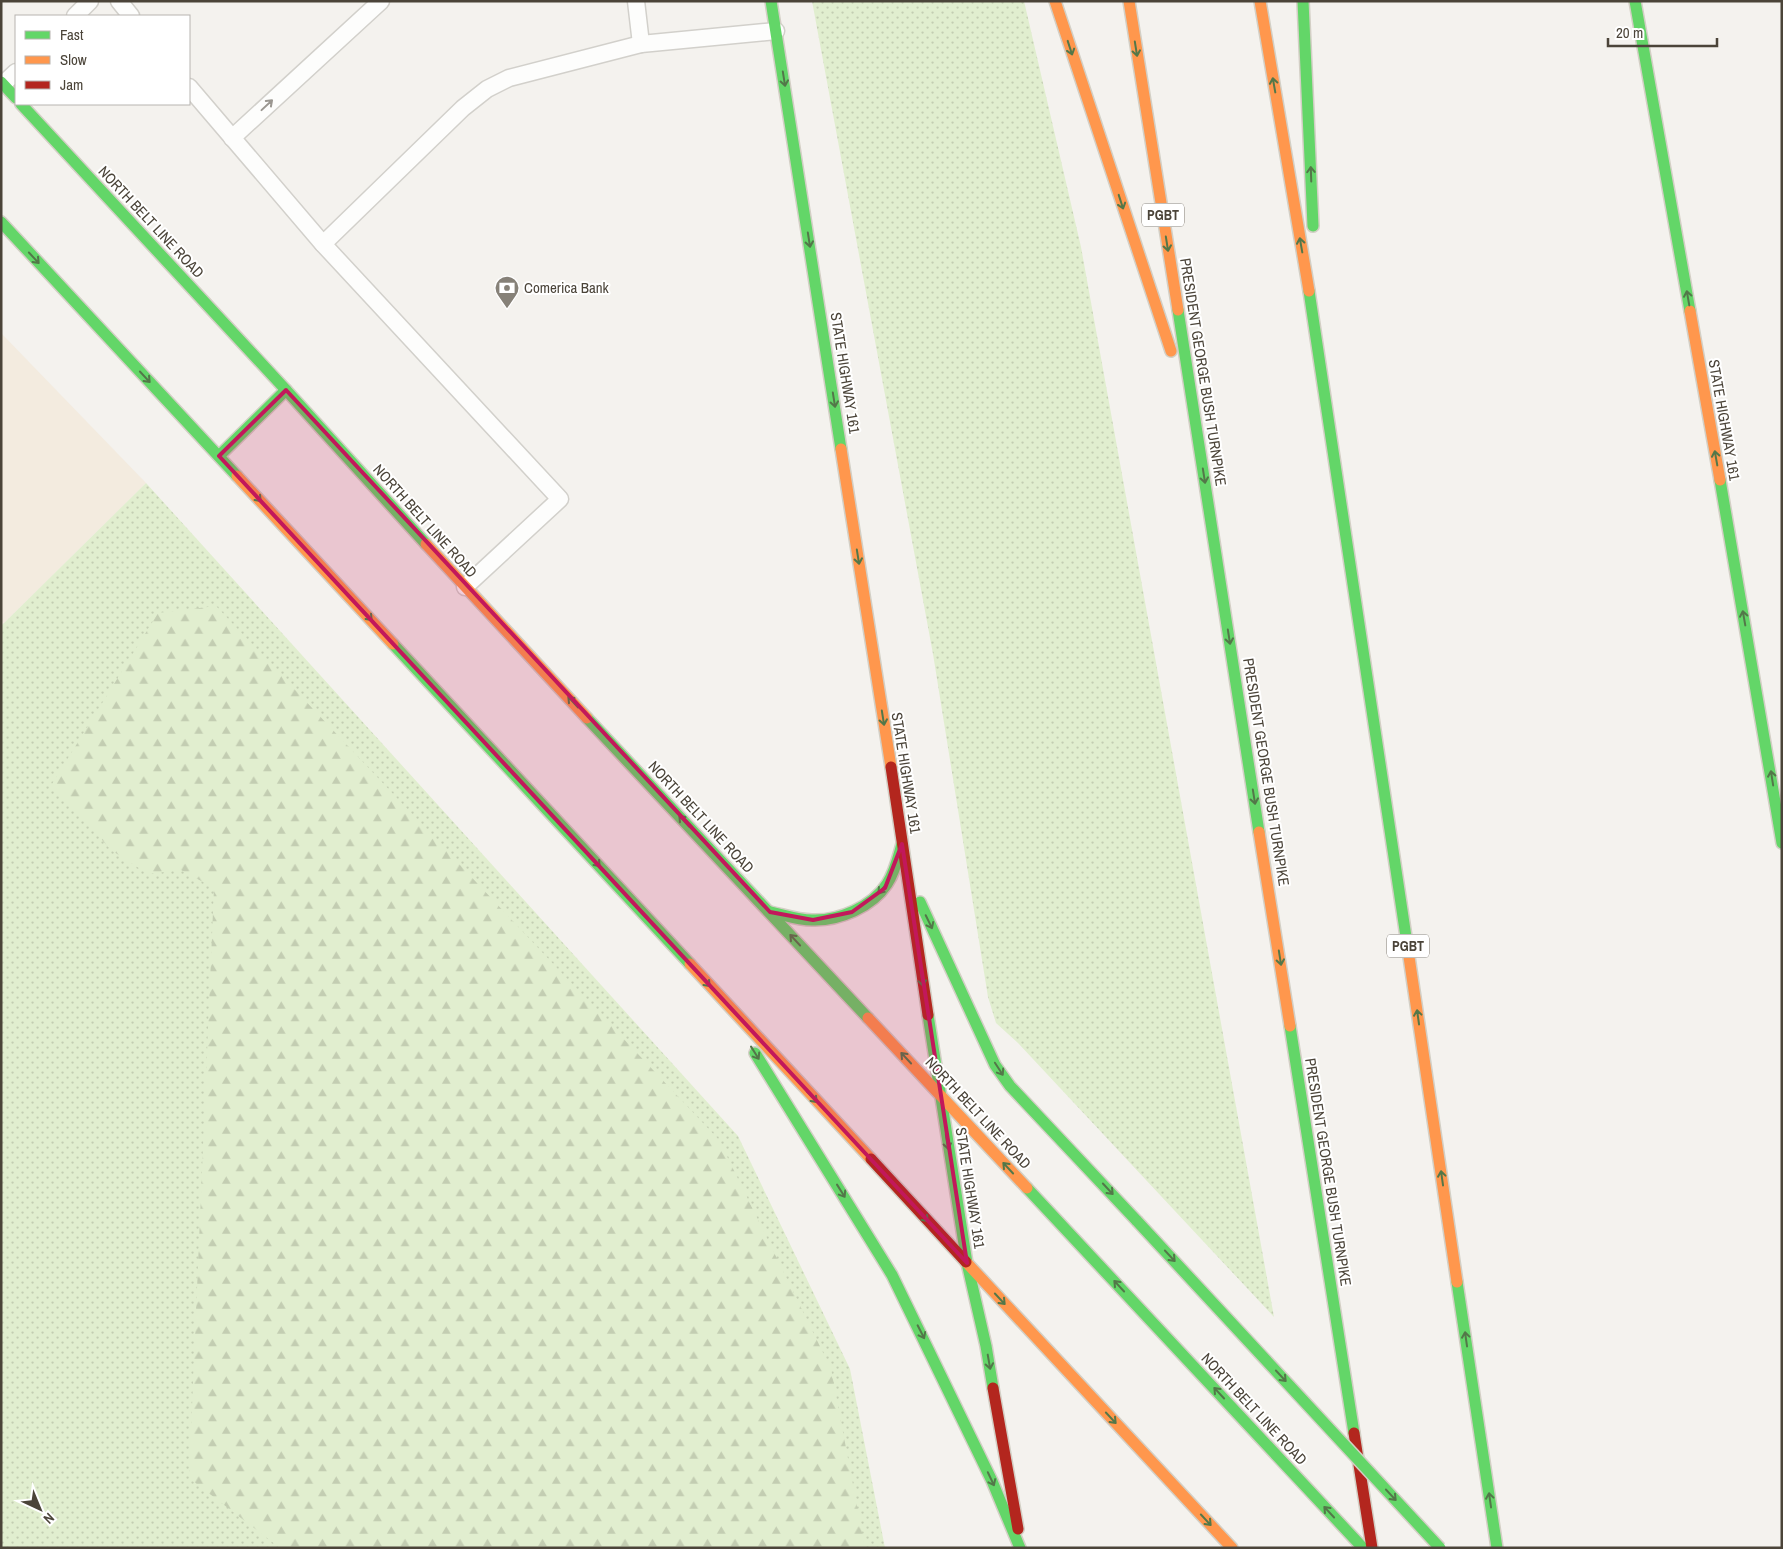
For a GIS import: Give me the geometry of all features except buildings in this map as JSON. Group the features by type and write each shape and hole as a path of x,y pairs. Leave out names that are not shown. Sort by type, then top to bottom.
{"main road":[{"name":"STATE HIGHWAY 161","path":"771,1 908,878 939,1094 967,1264 986,1346 1021,1548"},
{"path":"1055,1 1197,428"},
{"name":"PRESIDENT GEORGE BUSH TURNPIKE","path":"1128,1 1197,428 1372,1548"},
{"name":"PGBT","path":"1260,1 1318,345 1497,1548"},
{"path":"1303,1 1314,237"},
{"name":"STATE HIGHWAY 161","path":"1635,1 1782,843"},
{"path":"2,83 15,97"},
{"name":"NORTH BELT LINE ROAD","path":"22,105 286,390 465,587 1363,1548"},
{"path":"1,222 563,825 967,1264 1232,1548"},
{"path":"1314,256 1318,345"},
{"path":"219,456 286,390"},
{"path":"770,912 813,920 832,918 852,912 869,902 885,888 893,873 902,844"},
{"path":"908,878 996,1065 1010,1086 1440,1548"},
{"path":"720,997 892,1274 936,1361 1021,1548"}],"lane":[{"path":"76,15 90,1"},
{"path":"119,1 130,15"},
{"path":"232,138 381,1"},
{"path":"636,1 641,44"},
{"path":"323,244 463,108 487,89 509,78 641,44 776,31"},
{"path":"2,83 15,73"},
{"path":"190,89 323,244 560,499 465,587"}],"highlighted area":[{"path":"286,390 770,912 813,920 852,912 885,888 902,844 967,1263 720,997 219,456"}],"shaded area":[{"path":"1,333 146,483 1,626"}],"green space":[{"path":"812,1 1024,1 1081,247 1274,1317 1018,1043 996,1023 988,997 933,654"},
{"path":"146,483 738,1136 850,1369 885,1548 1,1548 1,626"},
{"path":"216,606 719,1140 831,1369 865,1548 280,1548 189,1478 214,888 181,870 148,874 111,850 52,784 158,613"}],"traffic: fast":[{"path":"771,1 841,449"},
{"path":"1303,1 1313,226"},
{"path":"1635,1 1690,311"},
{"path":"1,82 15,97"},
{"path":"22,105 426,544"},
{"path":"1,222 237,476"},
{"path":"1309,291 1408,950"},
{"path":"1178,310 1259,832"},
{"path":"219,456 286,390"},
{"path":"1720,480 1782,843"},
{"path":"393,644 690,964"},
{"path":"587,718 868,1018"},
{"path":"770,912 796,918 822,920 844,915 864,906 881,892 887,884 894,870 902,844"},
{"path":"920,902 995,1065 1010,1086 1137,1221"},
{"path":"928,1015 967,1263 986,1346 993,1388"},
{"path":"1290,1026 1354,1433"},
{"path":"755,1053 892,1275 992,1481 1020,1548"},
{"path":"1027,1188 1363,1548"},
{"path":"1137,1221 1440,1548"},
{"path":"1457,1282 1497,1548"}],"traffic: slow":[{"path":"1055,1 1171,351"},
{"path":"1129,1 1178,310"},
{"path":"1260,1 1309,291"},
{"path":"1690,311 1720,480"},
{"path":"841,449 891,767"},
{"path":"237,476 393,644"},
{"path":"426,544 587,718"},
{"path":"1259,832 1290,1026"},
{"path":"1408,950 1457,1282"},
{"path":"690,964 871,1159"},
{"path":"868,1018 1027,1188"},
{"path":"966,1262 1232,1548"}],"traffic: jam":[{"path":"891,767 928,1015"},
{"path":"871,1159 966,1262"},
{"path":"993,1388 1018,1529"},
{"path":"1354,1433 1372,1548"}],"place":[{"name":"Comerica Bank","path":"507,309"}]}
